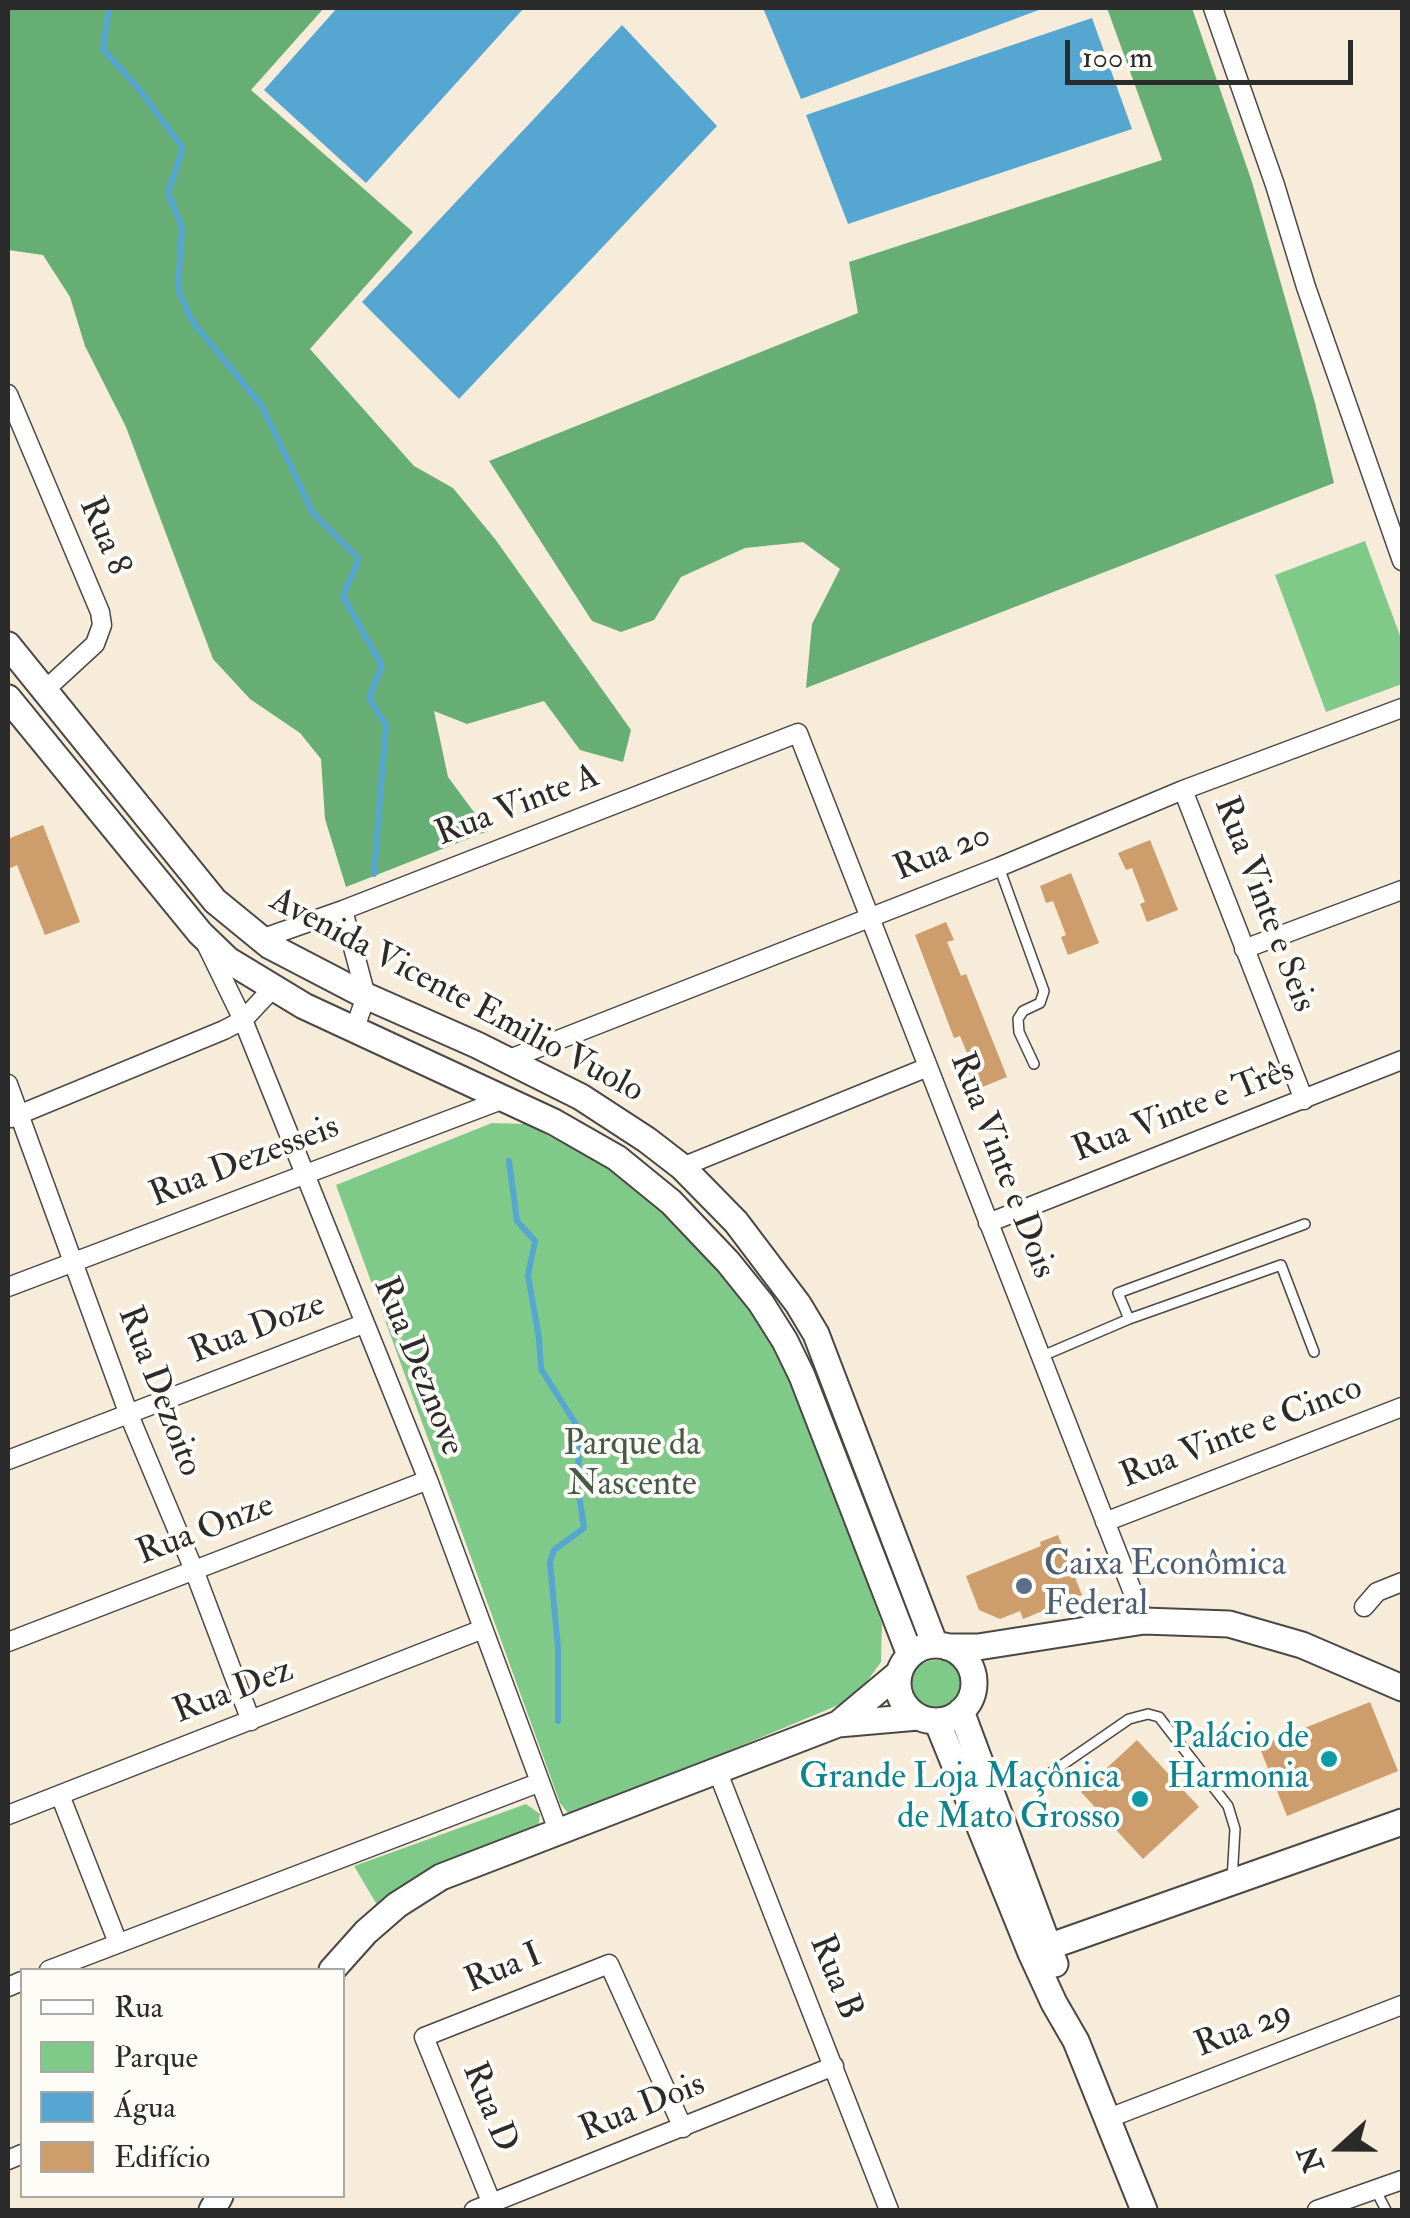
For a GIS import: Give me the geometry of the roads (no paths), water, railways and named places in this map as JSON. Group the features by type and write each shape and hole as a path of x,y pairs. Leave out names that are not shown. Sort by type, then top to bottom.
{"main road":[{"name":"Avenida Vicente Emilio Vuolo","path":"8,645 215,902 261,939 366,996 581,1097 682,1167 736,1222 816,1334 942,1646"},
{"name":"Avenida Vicente Emilio Vuolo","path":"12,711 228,960 272,989 354,1031 554,1122 617,1158 671,1202 761,1302 802,1376 904,1664"},
{"path":"838,1724 904,1664 942,1646 978,1648 1144,1622 1228,1624 1302,1645 1402,1688"},
{"path":"334,1968 366,1932 398,1905 442,1878 838,1724 950,1718 962,1711 972,1692 973,1680 966,1660 942,1646"},
{"path":"904,1664 901,1698 928,1719 1040,1951"},
{"path":"962,1711 1054,2003 1076,2040 1144,2210"},
{"path":"1040,1951 1402,1822"}],"street":[{"path":"1213,8 1402,561"},
{"name":"Rua 8","path":"8,394 100,612 102,625 95,644 46,690"},
{"name":"Rua 20","path":"507,1060 999,867 1183,790 1402,708"},
{"name":"Rua Vinte A","path":"261,939 798,733"},
{"name":"Rua Vinte e Dois","path":"798,733 1144,1622"},
{"name":"Rua Vinte e Seis","path":"1183,790 1304,1100"},
{"path":"1244,949 1402,890"},
{"path":"342,910 366,996 354,1031"},
{"name":"Rua Deznove","path":"200,932 242,1020 428,1480 559,1832"},
{"path":"13,1117 242,1020 272,989"},
{"name":"Rua Vinte e Três","path":"988,1223 1402,1060"},
{"path":"682,1167 928,1068"},
{"name":"Rua Dezoito","path":"8,1084 13,1117 74,1262 129,1415 251,1721"},
{"name":"Rua Dezesseis","path":"8,1287 504,1099"},
{"name":"Rua Doze","path":"8,1460 363,1324"},
{"name":"Rua Vinte e Cinco","path":"1105,1522 1402,1407"},
{"name":"Rua Onze","path":"8,1642 428,1480"},
{"path":"1364,1607 1378,1592 1402,1582"},
{"name":"Rua Dez","path":"8,1815 483,1629"},
{"name":"Rua B","path":"717,1770 889,2210"},
{"path":"54,1968 538,1783"},
{"path":"60,1795 118,1942"},
{"name":"Rua I","path":"424,2038 609,1964 683,2128"},
{"name":"Rua 29","path":"1108,2118 1402,2004"},
{"name":"Rua D","path":"424,2038 483,2207"},
{"name":"Rua Dois","path":"483,2207 834,2066"},
{"path":"1317,2210 1402,2180"}],"lane":[{"path":"999,867 1044,990 1040,1004 1023,1010 1018,1019 1019,1032 1034,1064"},
{"path":"1129,1319 1118,1293 1305,1224"},
{"path":"1040,1357 1129,1319 1281,1265 1314,1352"},
{"path":"1036,1783 1130,1719 1148,1714 1159,1717 1228,1806 1235,1829 1232,1883"},
{"path":"1375,2190 1386,2210"}],"water":[{"path":"337,8 524,8 366,183 264,90"},
{"path":"763,8 1044,8 801,99"},
{"path":"1092,18 1132,129 848,224 806,115"},
{"path":"622,25 717,126 459,399 362,302"}],"waterway":[{"path":"109,8 103,49 183,148 168,193 182,227 178,289 192,321 262,406 313,513 359,559 343,596 382,666 369,698 386,725 374,874"},
{"path":"509,1161 517,1221 535,1241 528,1275 541,1369 579,1429 578,1487 584,1528 554,1550 550,1562 558,1648 558,1721"}],"place":[{"name":"Caixa Econômica Federal","path":"1024,1586"},
{"name":"Palácio de Harmonia","path":"1329,1759"},
{"name":"Grande Loja Maçônica de Mato Grosso","path":"1140,1799"}],"park label":[{"name":"Parque da Nascente","path":"632,1466"}]}
